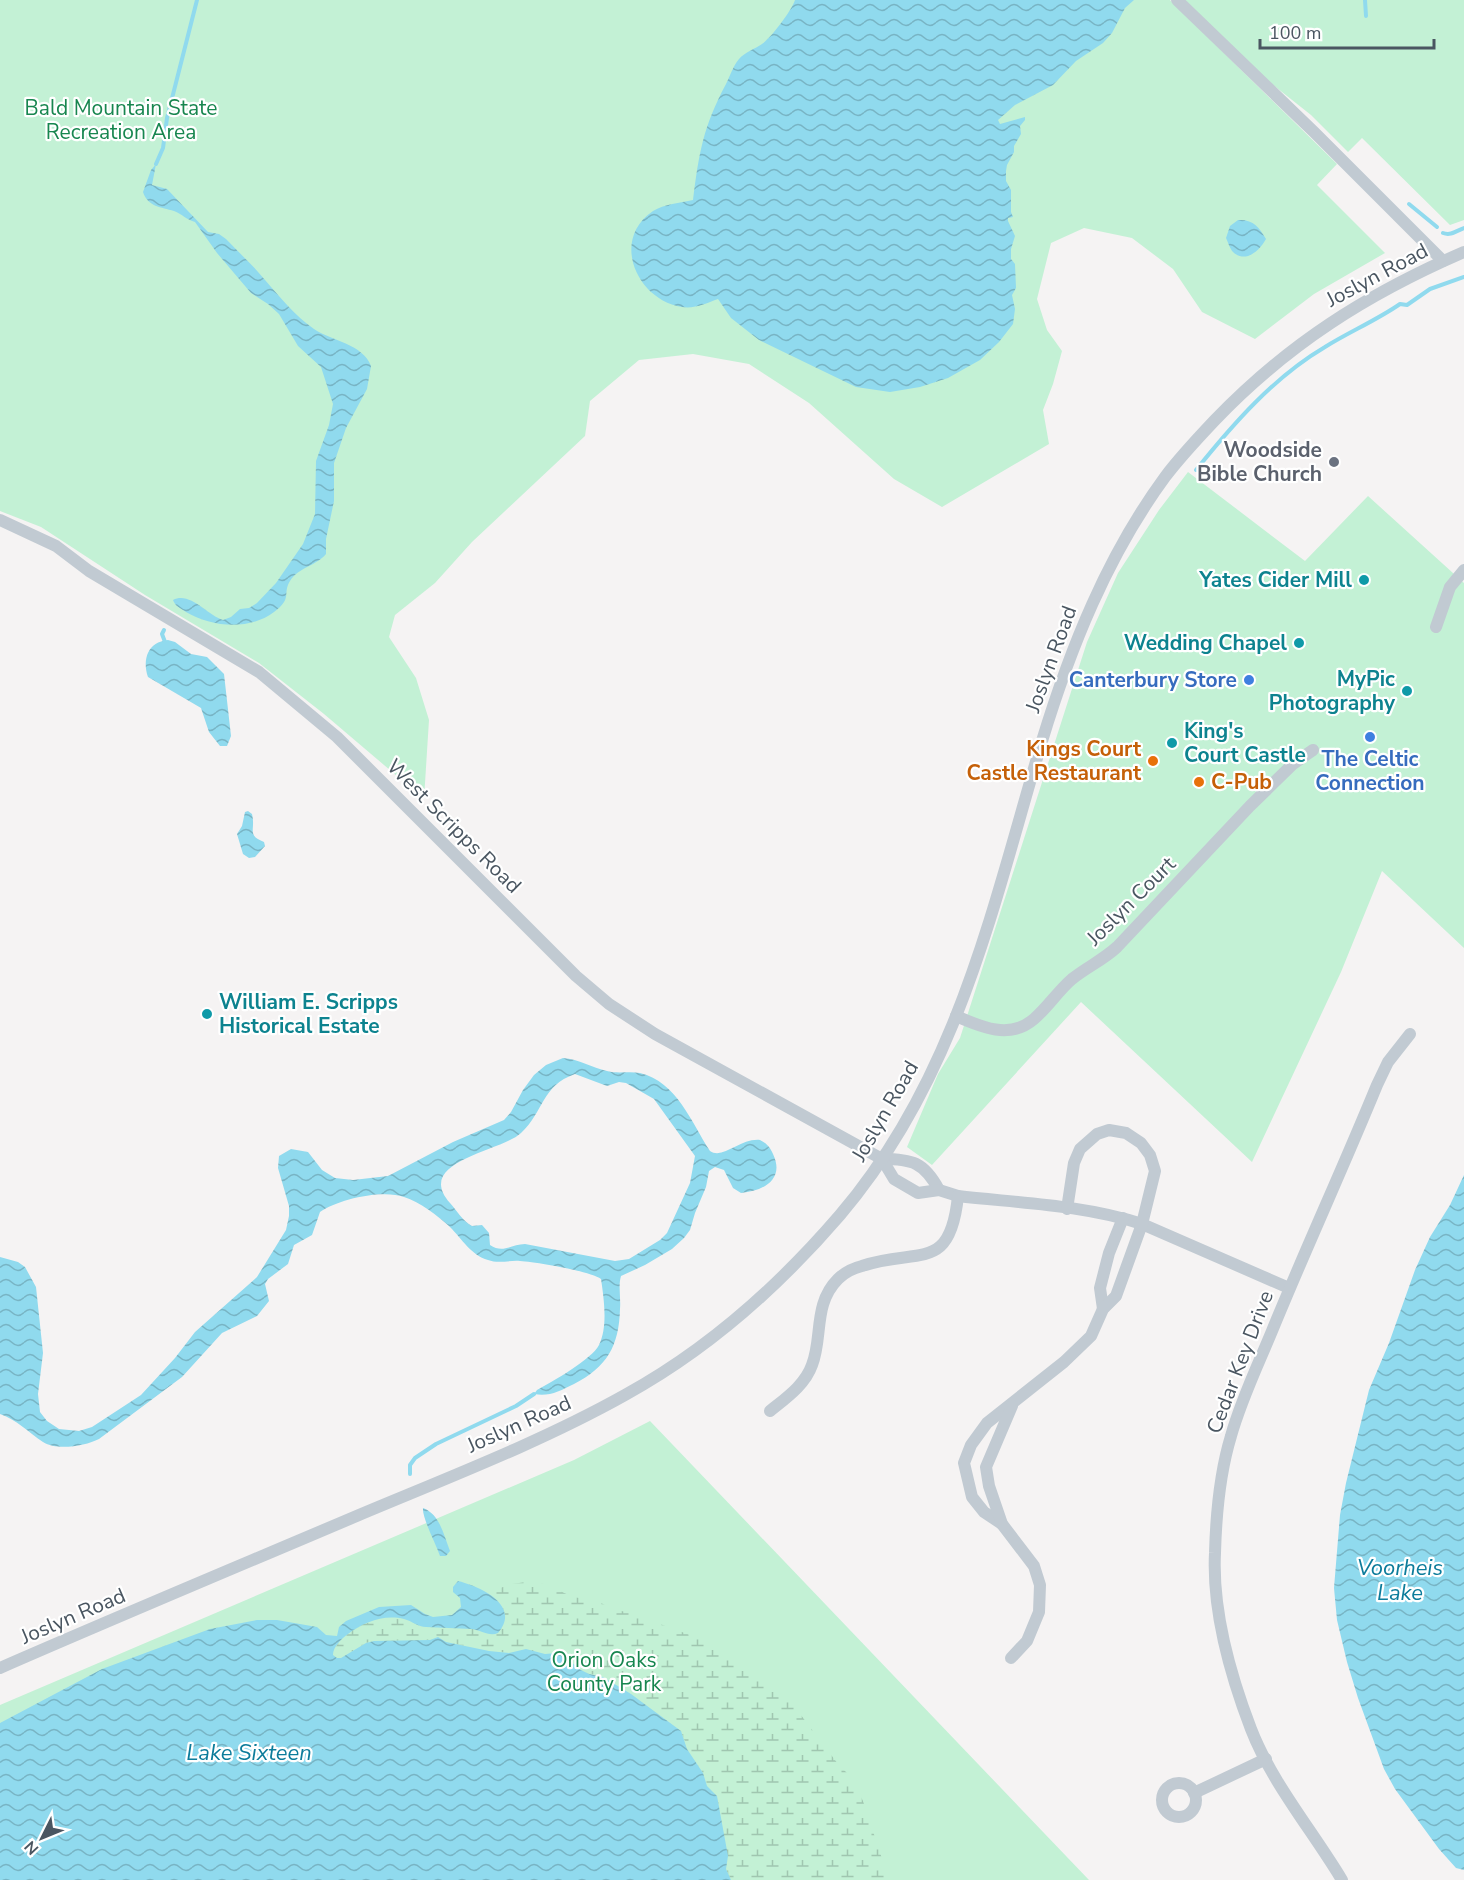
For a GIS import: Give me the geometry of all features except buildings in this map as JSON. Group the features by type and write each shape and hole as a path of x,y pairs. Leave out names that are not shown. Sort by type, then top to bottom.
{"street":[{"path":"1177,0 1443,261"},
{"name":"Joslyn Road","path":"0,1668 530,1441 623,1397 699,1348 733,1322 775,1284 840,1215 882,1159 924,1087 974,972 1047,726 1089,610 1112,563 1158,488 1193,444 1245,388 1296,347 1329,323 1378,293 1464,252"},
{"name":"West Scripps Road","path":"0,520 56,546 89,572 259,672 337,737 571,971 615,1008 655,1034 882,1159 906,1159 930,1173 939,1190"},
{"path":"1436,627 1450,587 1464,570"},
{"name":"Joslyn Court","path":"956,1016 978,1025 1007,1031 1026,1025 1072,979 1104,959 1117,947 1266,790 1293,764 1313,750"},
{"name":"Cedar Key Drive","path":"1342,1880 1266,1759 1252,1731 1236,1687 1216,1594 1215,1554 1219,1499 1230,1437 1289,1288 1381,1078 1396,1050 1410,1034"},
{"path":"1002,1524 984,1512 972,1497 964,1463 971,1444 987,1423 1064,1362 1091,1336 1103,1309 1116,1296 1142,1224 1155,1171 1146,1149 1126,1133 1109,1130 1097,1134 1080,1149 1074,1163 1067,1209"},
{"name":"West Scripps Road","path":"882,1159 894,1179 918,1192 939,1190 958,1196 1123,1218 1142,1224 1289,1288"},
{"path":"770,1411 795,1390 807,1375 813,1362 819,1316 838,1279 852,1269 874,1262 933,1252 946,1242 956,1221 958,1196"},
{"path":"1103,1309 1100,1288 1109,1253 1123,1218"},
{"path":"1011,1658 1027,1641 1039,1612 1040,1585 1034,1566 1002,1524 989,1486 986,1467 1014,1402"},
{"path":"1194,1793 1266,1759"}],"green space":[{"name":"Bald Mountain State Recreation Area","path":"0,0 1170,0 1337,164 1317,185 1385,253 1314,294 1255,339 1202,312 1173,269 1132,238 1084,228 1051,243 1037,299 1047,330 1062,351 1043,410 1049,444 942,507 894,479 809,403 749,364 693,354 639,360 590,401 585,436 472,542 435,583 395,615 389,637 416,678 429,720 424,799 324,714 259,663 145,595 41,527 0,511"},
{"path":"1185,0 1464,0 1464,220 1450,225 1362,138 1348,152 1311,115 1253,69"},
{"path":"1188,472 1305,561 1368,496 1464,583 1464,948 1382,871 1341,972 1252,1162 1081,1002 932,1165 907,1147 938,1074 960,1038 1087,642 1118,573 1159,510"},
{"name":"Orion Oaks County Park","path":"650,1421 1089,1880 0,1880 0,1705 574,1460"},
{"path":"526,1582 544,1584 571,1596 601,1603 701,1639 754,1670 794,1706 838,1764 850,1776 863,1801 889,1880 731,1880 726,1869 727,1855 717,1796 707,1786 703,1773 690,1754 682,1734 677,1728 667,1723 659,1713 631,1694 598,1675 579,1669 567,1658 557,1653 545,1654 523,1649 509,1653 489,1651 446,1642 440,1637 430,1640 374,1641 366,1643 341,1658 333,1656 334,1649 344,1636 364,1624 386,1618 407,1620 421,1627 472,1629 494,1635 500,1631 504,1620 501,1607 488,1592"}],"water":[{"path":"795,0 1134,0 1125,8 1112,33 1103,43 1076,61 1053,85 1015,105 998,120 1000,124 1025,117 1020,126 1021,134 1014,146 1014,152 1006,171 1006,181 1011,190 1013,217 1008,218 1008,221 1015,236 1011,249 1011,259 1015,264 1016,288 1012,295 1015,309 1013,324 999,342 980,360 948,378 920,387 890,392 856,387 759,340 731,318 718,299 692,307 682,307 666,302 652,293 642,281 635,267 631,252 633,237 640,223 657,209 693,200 707,127 735,65 747,52 771,36 786,17"},
{"path":"156,164 152,185 167,189 208,232 219,234 226,239 307,324 354,348 367,359 371,366 367,389 346,428 334,463 334,501 326,539 326,554 294,576 280,607 264,618 253,622 230,625 207,621 186,612 173,600 179,598 192,601 223,620 231,617 240,609 249,608 257,603 276,583 303,544 315,514 316,461 329,425 333,404 321,367 298,346 279,314 251,293 217,253 195,222 174,211 156,206 145,197 143,192 151,170"},
{"path":"1238,220 1248,221 1255,225 1266,239 1256,251 1248,256 1243,257 1233,252 1226,238 1230,226"},
{"path":"161,641 175,642 191,654 207,657 224,674 231,736 227,746 220,746 209,732 201,708 148,677 146,658 148,652"},
{"path":"245,812 252,814 253,834 264,842 265,846 255,857 249,858 243,854 237,834 242,826"},
{"path":"563,1058 607,1071 640,1073 653,1078 664,1085 682,1104 710,1151 720,1153 746,1142 760,1140 769,1147 776,1163 774,1177 770,1182 757,1190 741,1193 733,1188 724,1170 715,1167 709,1171 706,1187 690,1230 684,1238 672,1249 621,1276 619,1322 614,1345 603,1363 585,1377 554,1393 534,1394 588,1357 599,1345 604,1330 601,1279 586,1273 550,1265 520,1261 496,1262 482,1258 472,1251 450,1227 416,1202 404,1197 385,1194 349,1199 320,1212 312,1235 294,1245 288,1264 268,1279 265,1284 269,1301 257,1316 222,1333 182,1377 99,1439 71,1446 49,1445 0,1414 0,1257 18,1262 25,1267 36,1287 43,1353 38,1394 40,1412 47,1421 59,1429 79,1431 92,1427 141,1395 195,1332 257,1277 286,1230 289,1216 289,1206 278,1168 279,1156 291,1149 308,1152 322,1170 335,1178 353,1180 388,1176 453,1142 504,1120 534,1075 546,1065","holes":["575,1074 607,1086 619,1082 626,1083 654,1099 695,1156 690,1183 667,1233 660,1240 629,1259 615,1261 525,1244 503,1249 490,1245 489,1233 482,1225 469,1224 450,1203 442,1189 443,1177 451,1167 464,1159 511,1140 521,1133 529,1125 549,1092 564,1079"]},
{"name":"Voorheis Lake","path":"1464,1175 1464,1870 1456,1868 1439,1849 1395,1789 1384,1769 1347,1662 1337,1620 1334,1588 1340,1515 1369,1390 1389,1343 1415,1270"},
{"path":"423,1508 434,1515 441,1526 450,1551 446,1556 440,1556"},
{"name":"Lake Sixteen","path":"458,1581 476,1587 495,1598 505,1614 504,1623 498,1633 488,1634 472,1629 423,1627 404,1619 382,1618 367,1623 348,1634 338,1643 333,1655 341,1658 366,1643 374,1641 430,1640 438,1637 446,1642 489,1651 509,1653 526,1649 545,1654 557,1653 567,1658 579,1669 603,1677 631,1694 681,1731 687,1749 703,1773 707,1786 717,1796 728,1856 726,1869 731,1880 0,1880 0,1723 102,1669 210,1629 257,1620 277,1620 317,1627 326,1635 337,1636 339,1627 346,1621 379,1607 411,1605 433,1617 452,1615 461,1607 460,1598 453,1592 453,1587"}],"waterway":[{"path":"156,164 163,148 167,118 197,0"},
{"path":"1365,0 1366,16"},
{"path":"1409,204 1437,227"},
{"path":"1443,233 1451,234 1464,228"},
{"path":"1196,470 1255,402 1306,359 1400,304 1407,305 1430,289 1464,277"},
{"path":"164,630 162,634 165,642"},
{"path":"410,1474 410,1465 415,1458 436,1444 516,1406 534,1394"}],"place":[{"name":"Woodside Bible Church","path":"1334,462"},
{"name":"Yates Cider Mill","path":"1364,580"},
{"name":"Wedding Chapel","path":"1299,643"},
{"name":"Canterbury Store","path":"1249,680"},
{"name":"MyPic Photography","path":"1407,691"},
{"name":"The Celtic Connection","path":"1370,737"},
{"name":"King's Court Castle","path":"1172,743"},
{"name":"Kings Court Castle Restaurant","path":"1153,761"},
{"name":"C-Pub","path":"1199,782"},
{"name":"William E. Scripps Historical Estate","path":"207,1014"}]}
